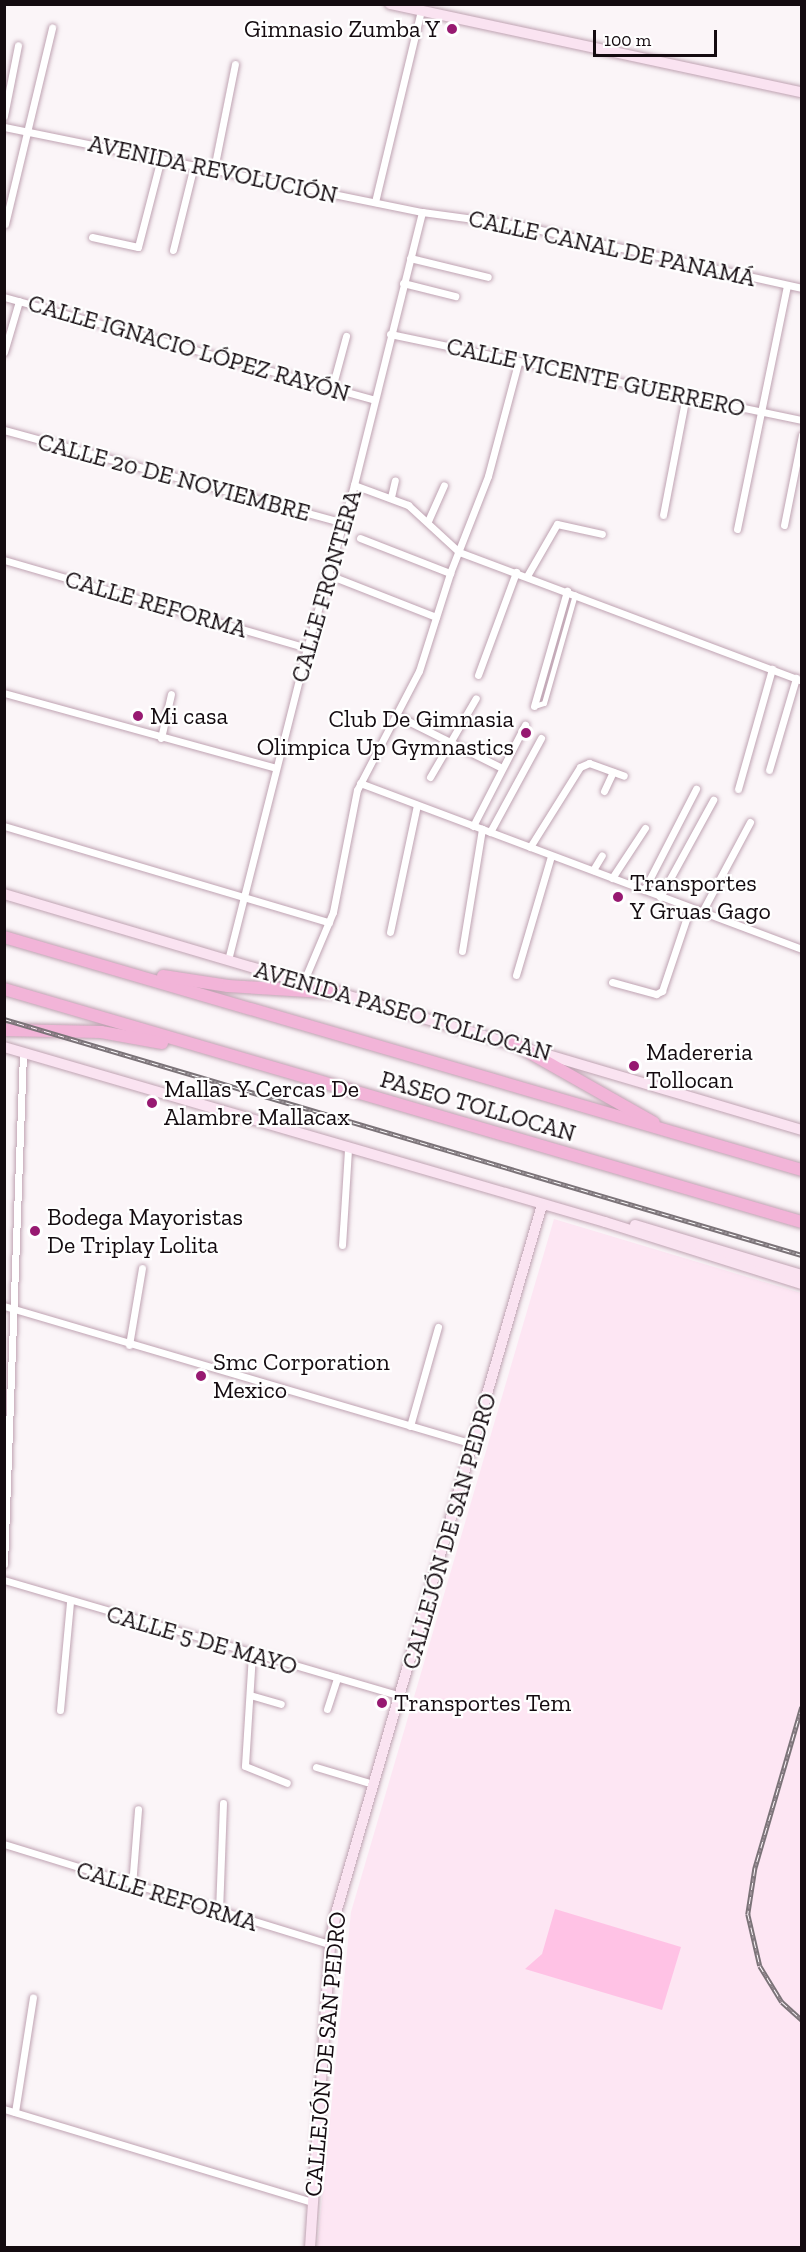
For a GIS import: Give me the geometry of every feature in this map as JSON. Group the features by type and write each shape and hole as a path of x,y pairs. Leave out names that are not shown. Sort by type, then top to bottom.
{"highway":[{"name":"PASEO TOLLOCAN","path":"4,937 801,1170"},
{"path":"129,973 228,986 340,993"},
{"name":"PASEO TOLLOCAN","path":"4,989 801,1222"},
{"path":"4,1030 37,1028 130,1035 277,1069"},
{"path":"511,1042 671,1133"}],"main road":[{"path":"390,4 801,92"},
{"name":"AVENIDA PASEO TOLLOCAN","path":"4,894 511,1042 801,1130"},
{"path":"4,902 40,904"},
{"path":"4,1047 559,1209 801,1284"},
{"name":"CALLEJÓN DE SAN PEDRO","path":"310,2247 330,1944 339,1897 475,1445 542,1205"},
{"path":"559,1209 587,1212 646,1228 801,1275"}],"street":[{"path":"375,202 421,11"},
{"path":"5,224 30,132 52,28"},
{"path":"4,116 18,45"},
{"path":"214,169 235,64"},
{"name":"AVENIDA REVOLUCIÓN","path":"4,127 422,212"},
{"path":"92,237 138,247 161,158"},
{"path":"173,250 194,165"},
{"name":"CALLE FRONTERA","path":"228,960 307,648 344,523 373,399 422,212"},
{"name":"CALLE CANAL DE PANAMÁ","path":"422,212 518,225 801,288"},
{"path":"410,258 488,277"},
{"path":"403,283 455,296"},
{"path":"736,529 758,411 787,285"},
{"name":"CALLE IGNACIO LÓPEZ RAYÓN","path":"4,297 373,399"},
{"path":"4,352 19,301"},
{"name":"CALLE VICENTE GUERRERO","path":"390,334 518,363 801,420"},
{"path":"332,388 346,336"},
{"path":"303,983 329,922 360,783 398,716 419,671 450,573 488,476 518,363"},
{"path":"663,515 686,396"},
{"name":"CALLE 20 DE NOVIEMBRE","path":"4,430 344,523"},
{"path":"784,525 801,435"},
{"path":"391,497 395,480"},
{"path":"354,484 391,497 428,521 459,552 799,680 769,770"},
{"path":"428,521 444,485"},
{"path":"527,576 557,524 602,534"},
{"path":"360,538 450,573"},
{"name":"CALLE REFORMA","path":"4,560 307,648"},
{"path":"478,675 516,572"},
{"path":"329,575 436,617"},
{"path":"534,706 571,593"},
{"path":"738,789 772,669"},
{"path":"4,693 276,768"},
{"path":"161,738 171,694"},
{"path":"430,777 476,698"},
{"path":"398,716 502,768"},
{"path":"473,826 525,725"},
{"path":"490,832 541,738"},
{"path":"530,848 580,768 589,763 624,776"},
{"path":"604,791 613,772"},
{"path":"360,783 801,949"},
{"path":"644,890 696,789"},
{"path":"660,897 713,800"},
{"path":"390,932 417,805"},
{"path":"702,912 750,822"},
{"path":"4,826 329,922"},
{"path":"612,878 645,828"},
{"path":"462,951 482,829"},
{"path":"593,870 602,855"},
{"path":"516,975 551,856"},
{"path":"612,982 656,994 662,991 690,908"},
{"path":"4,1564 7,1407 15,1309 23,1053"},
{"path":"342,1245 348,1149"},
{"path":"129,1345 142,1268"},
{"path":"4,1306 129,1345 475,1445"},
{"path":"410,1426 438,1327"},
{"name":"CALLE 5 DE MAYO","path":"4,1581 400,1696"},
{"path":"60,1710 70,1602"},
{"path":"252,1654 246,1768 287,1783"},
{"path":"327,1709 337,1678"},
{"path":"250,1695 281,1704"},
{"path":"316,1767 373,1784"},
{"path":"219,1912 223,1803"},
{"path":"132,1886 138,1809"},
{"name":"CALLE REFORMA","path":"4,1844 132,1886 330,1944"},
{"path":"15,2112 33,1997"},
{"path":"4,2109 312,2202"}],"shaded area":[{"path":"554,1219 801,1293 801,2247 317,2248 351,1912"},
{"path":"555,1909 681,1947 662,2010 525,1969 542,1954"}],"railway":[{"path":"4,1019 802,1255"},
{"path":"802,1707 755,1869 748,1914 760,1966 782,2002 802,2020"}],"place":[{"name":"Gimnasio Zumba Y","path":"452,29"},
{"name":"Mi casa","path":"138,716"},
{"name":"Club De Gimnasia Olimpica Up Gymnastics","path":"526,733"},
{"name":"Transportes Y Gruas Gago","path":"618,897"},
{"name":"Madereria Tollocan","path":"634,1066"},
{"name":"Mallas Y Cercas De Alambre Mallacax","path":"152,1103"},
{"name":"Bodega Mayoristas De Triplay Lolita","path":"35,1231"},
{"name":"Smc Corporation Mexico","path":"201,1376"},
{"name":"Transportes Tem","path":"382,1703"}]}
